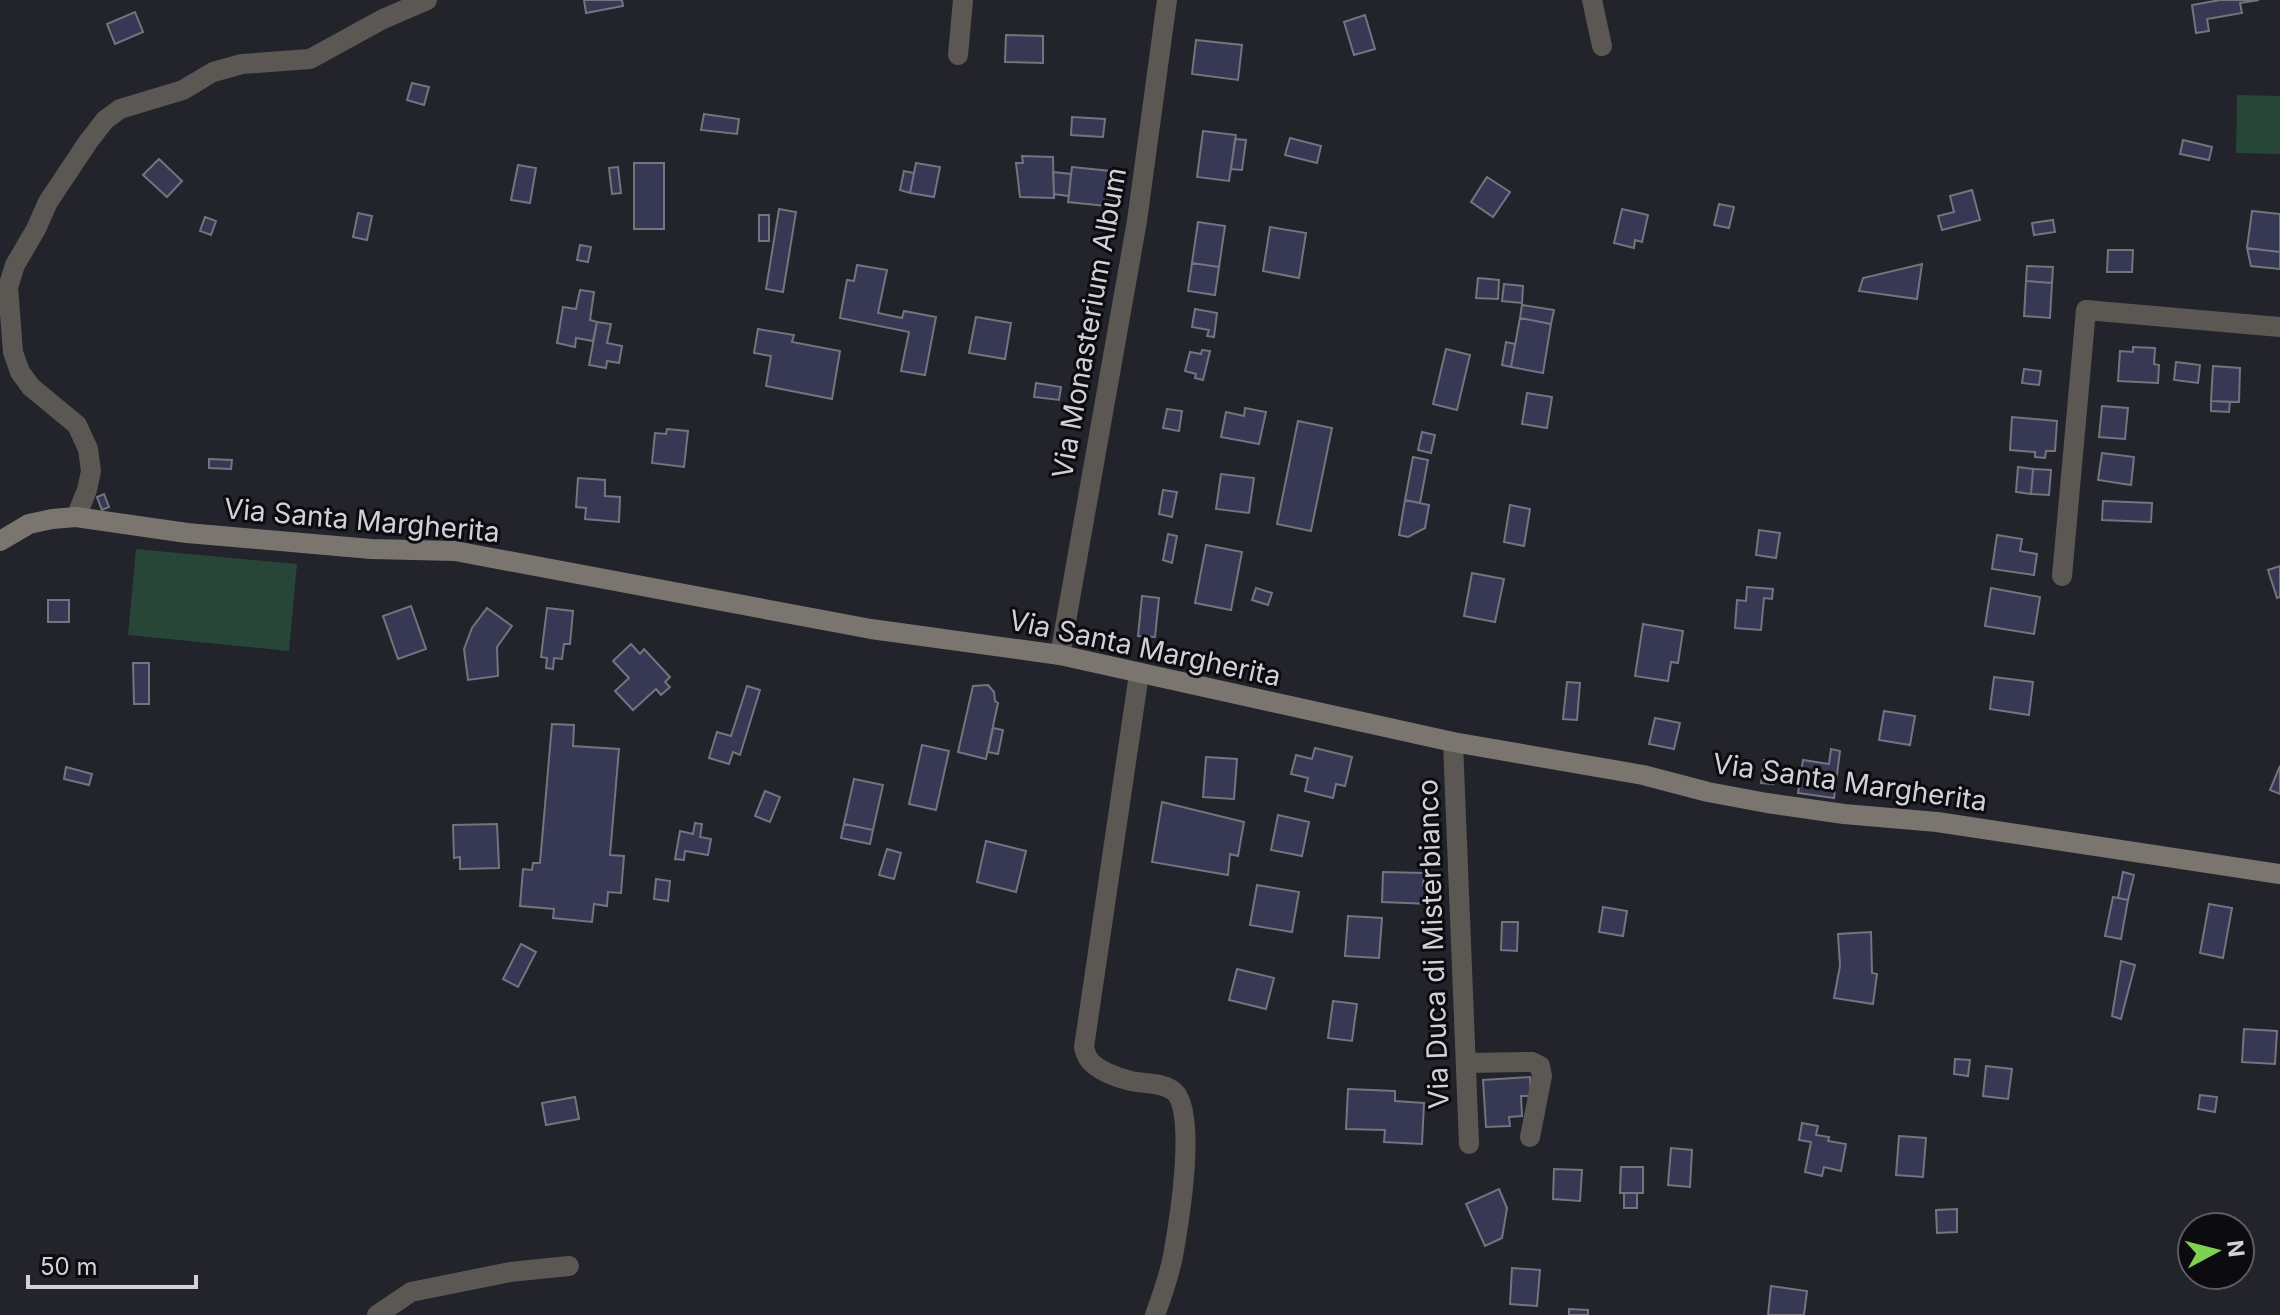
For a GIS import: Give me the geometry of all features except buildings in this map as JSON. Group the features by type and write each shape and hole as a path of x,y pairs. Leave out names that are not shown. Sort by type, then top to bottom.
{"street":[{"path":"76,517 91,471 88,449 77,425 31,387 20,372 13,352 8,287 15,265 48,202 88,142 105,120 120,109 183,90 213,72 242,64 310,59 383,19 427,0"},
{"path":"958,55 963,0"},
{"name":"Via Monasterium Album","path":"1060,655 1137,221 1167,0"},
{"path":"1592,0 1602,46"},
{"path":"2062,576 2086,310 2280,327"},
{"name":"Via Santa Margherita","path":"0,541 29,524 76,517 187,533 356,548 455,551 871,629 1060,655 1453,742 1643,775 1767,803 1937,822 2280,874"},
{"path":"1139,674 1084,1047 1088,1059 1099,1068 1130,1081 1174,1090 1184,1111 1184,1169 1173,1255 1155,1315"},
{"name":"Via Duca di Misterbianco","path":"1453,742 1469,1144"},
{"path":"1466,1063 1532,1062 1540,1066 1542,1076 1530,1137"},
{"path":"377,1315 411,1292 510,1272 569,1266"}],"green space":[{"path":"2237,95 2280,96 2280,154 2236,153"},
{"path":"136,549 297,564 289,651 128,635"}]}
